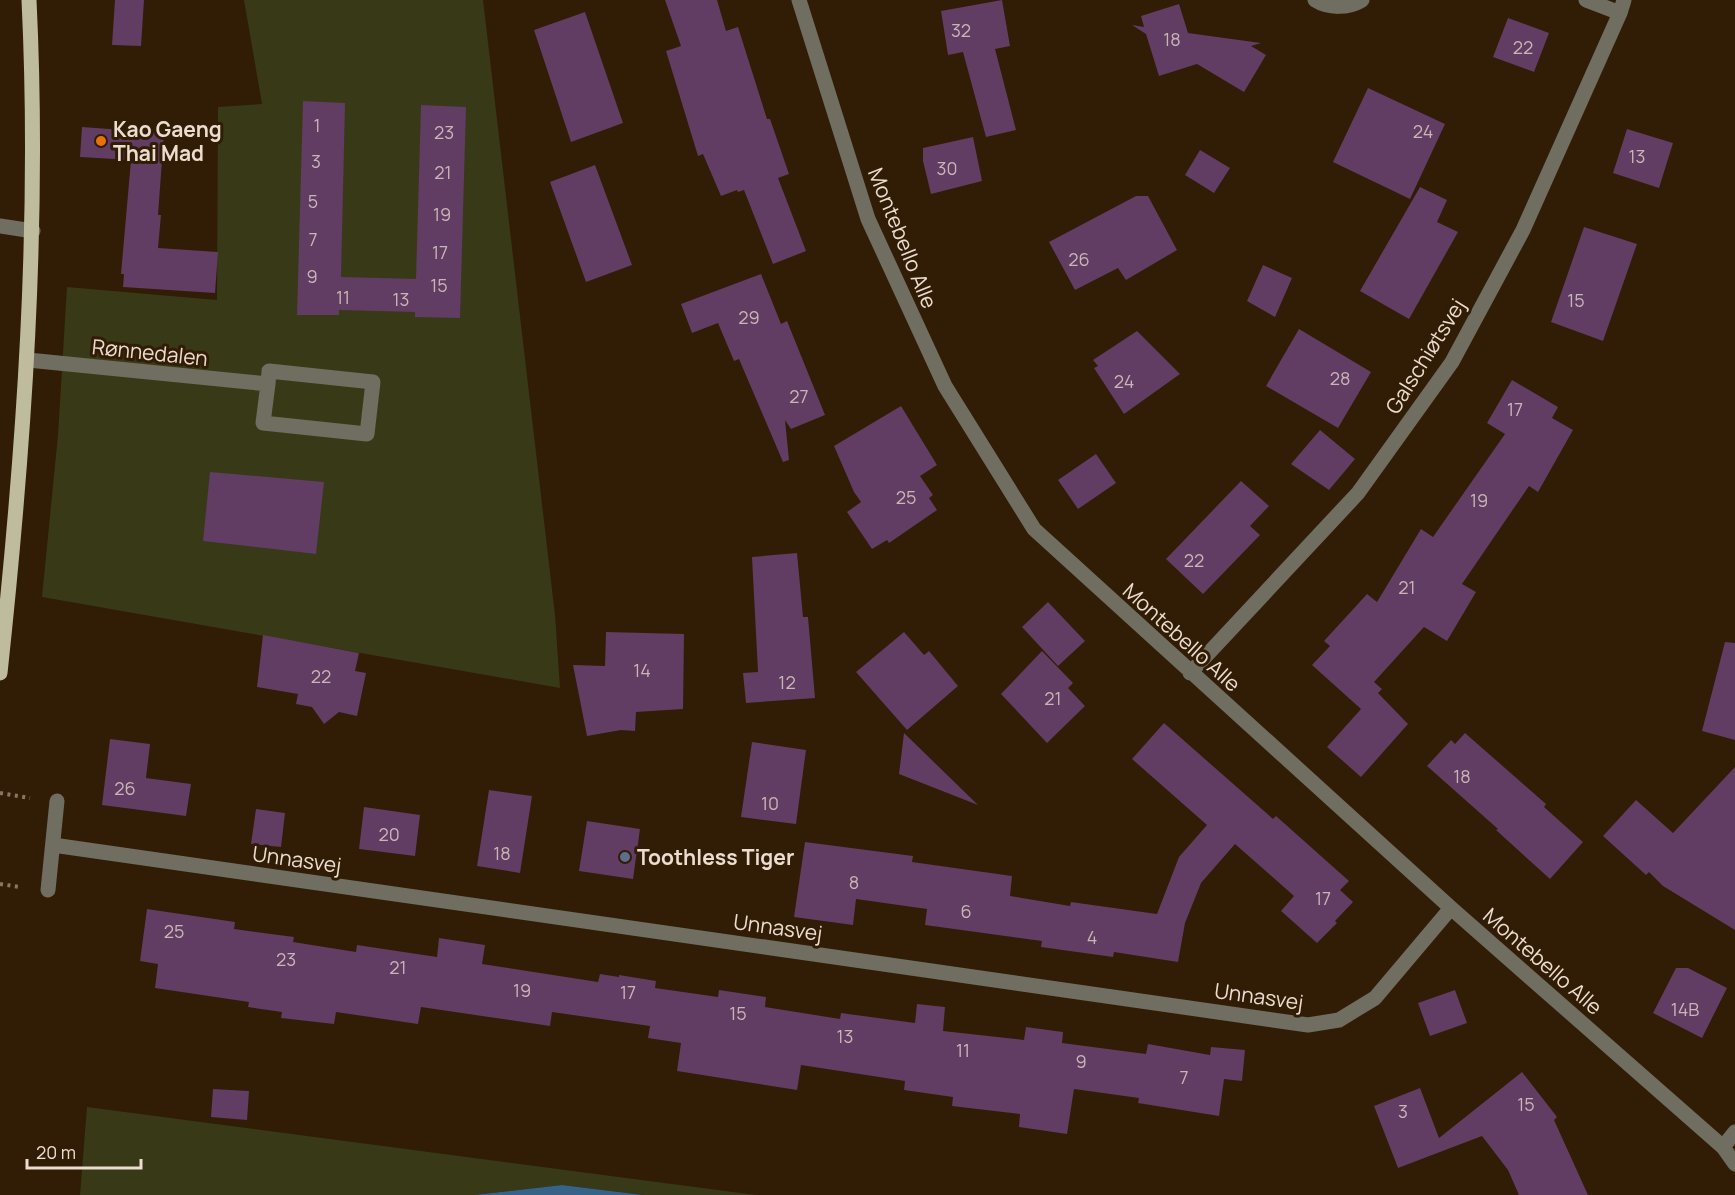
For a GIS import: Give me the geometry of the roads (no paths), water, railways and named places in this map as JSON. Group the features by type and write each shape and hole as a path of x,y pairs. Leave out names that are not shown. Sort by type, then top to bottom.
{"main road":[{"path":"0,673 14,538 28,360 33,231 32,58 29,0"}],"street":[{"name":"Montebello Alle","path":"799,0 868,219 945,386 1034,529 1451,908 1723,1147 1735,1164"},
{"path":"1315,0 1323,5 1352,6 1362,0"},
{"name":"Galschiøtsvej","path":"1190,673 1358,494 1452,362 1523,230 1622,7 1586,0"},
{"path":"0,226 33,231"},
{"name":"Rønnedalen","path":"28,360 268,384"},
{"path":"269,371 373,382 367,434 263,423 268,384 269,371"},
{"path":"48,890 57,801"},
{"name":"Unnasvej","path":"53,845 1308,1025 1339,1020 1375,998 1451,908"},
{"path":"1723,1147 1735,1132"}],"water":[{"path":"562,1185 643,1195 474,1195"}],"place":[{"name":"Kao Gaeng Thai Mad","path":"101,141"},
{"name":"Toothless Tiger","path":"625,857"}]}
